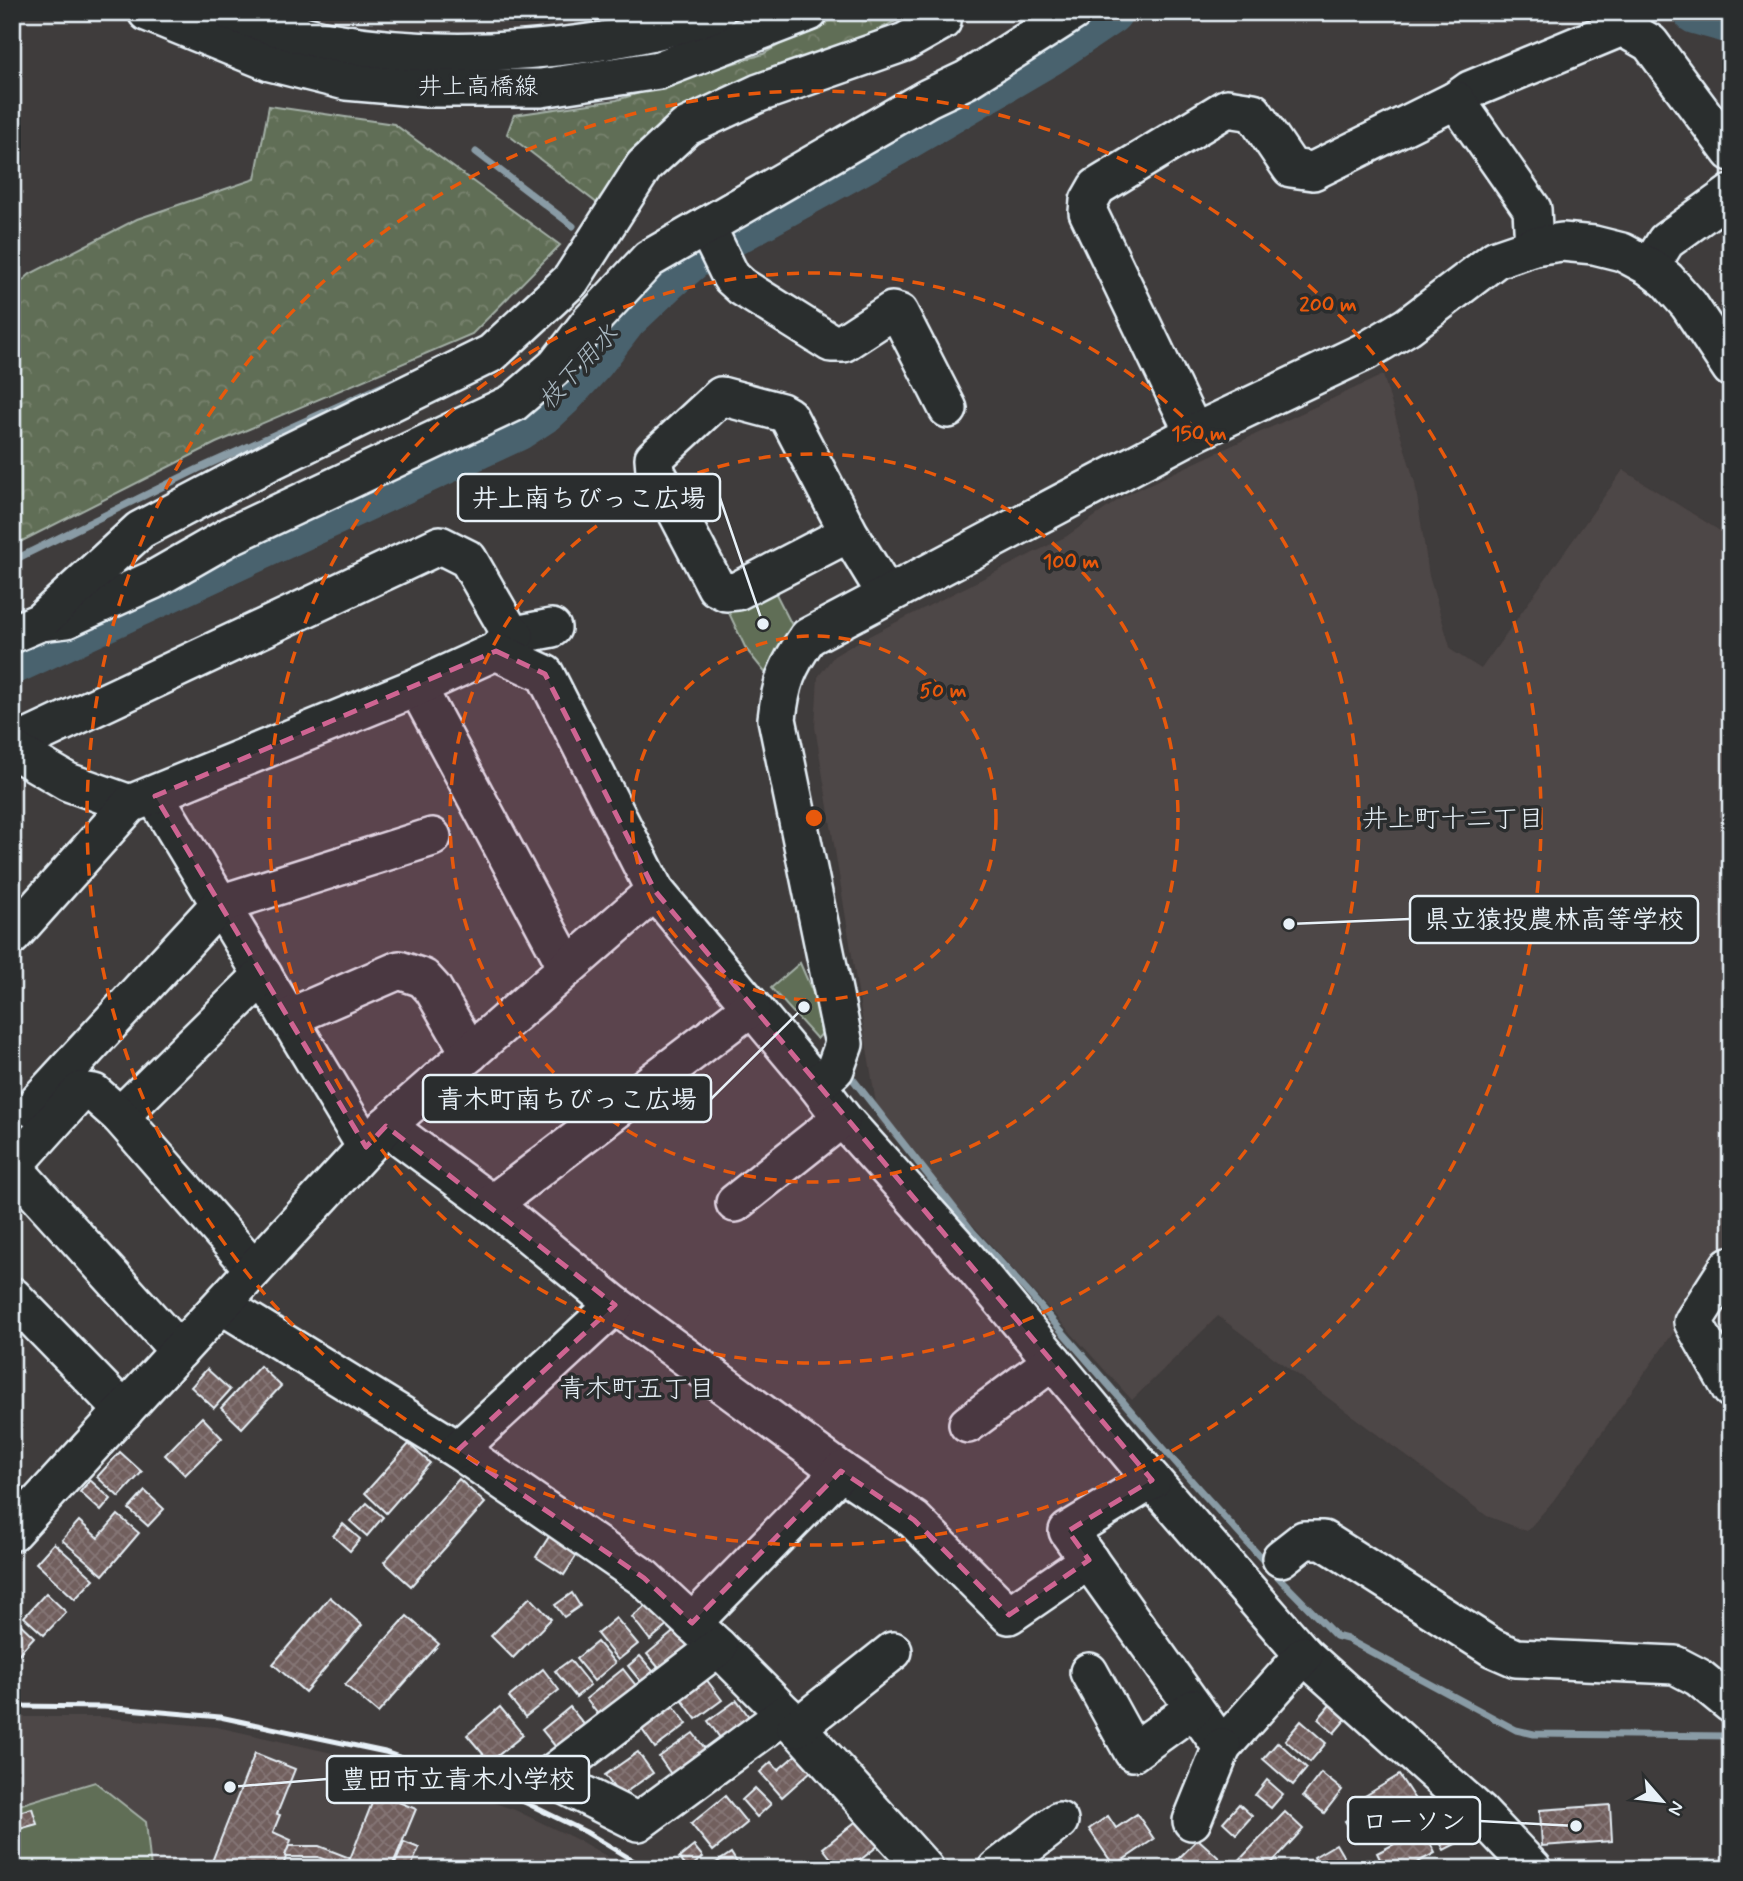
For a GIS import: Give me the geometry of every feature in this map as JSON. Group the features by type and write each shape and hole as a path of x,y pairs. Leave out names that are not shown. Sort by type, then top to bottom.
{"street":[{"name":"井上高橋線","path":"147,12 270,62 346,81 426,88 541,88 659,70 809,12"},
{"name":"井上高橋線","path":"231,12 326,41 419,52 475,54 521,52 626,37 670,27 716,12"},
{"path":"26,628 140,530 269,462 492,353 571,280 644,166 686,127 759,93 905,43 942,20 937,12"},
{"path":"26,628 66,619 153,580 230,536 513,403 556,366 590,322 649,259 711,236 928,98 966,80 1073,12"},
{"path":"1194,433 1088,212 1089,201 1097,187 1227,108 1253,112 1291,168 1312,171 1456,100 1470,90 1622,27 1650,43 1731,152"},
{"path":"1456,100 1532,209 1534,246"},
{"path":"1650,267 1666,241 1731,194"},
{"path":"711,236 732,277 742,287 831,343 843,343 892,312 898,313 948,409"},
{"path":"817,1085 835,1069 844,1044 777,719 780,688 789,666 808,637 1194,433 1366,351 1408,326 1496,259 1534,246 1562,242 1594,245 1622,252 1650,267 1667,280 1689,305 1731,368"},
{"path":"849,533 737,591 726,592 716,587 655,470 654,458 721,396 788,416 849,533 886,594"},
{"path":"12,747 440,545 468,559 508,627 506,643"},
{"path":"12,936 142,800 417,687 506,643 552,628"},
{"path":"506,643 545,674 655,891 842,1118 954,1243 1152,1480 1261,1573 1304,1656 1480,1813 1533,1869"},
{"path":"417,687 568,967"},
{"path":"12,747 68,782 142,800 220,904 288,1018 376,1137 492,1204 615,1305 841,1471 914,1520 1009,1615 1089,1560"},
{"path":"12,1129 220,904 432,837"},
{"path":"12,1532 376,1137 655,891"},
{"path":"288,1018 399,971 423,978 433,989 470,1053"},
{"path":"120,1116 263,975"},
{"path":"492,1204 751,1007"},
{"path":"178,1351 18,1173 17,1162 81,1091 94,1093 120,1116 254,1269"},
{"path":"735,1203 842,1118"},
{"path":"1731,1267 1729,1266 1693,1321 1731,1389"},
{"path":"12,1296 124,1411"},
{"path":"222,1305 458,1450 644,1578 791,1721 925,1869"},
{"path":"458,1450 615,1305"},
{"path":"968,1424 1053,1361"},
{"path":"841,1471 705,1635 548,1777 638,1822 893,1651"},
{"path":"1152,1480 1068,1531 1222,1747"},
{"path":"1261,1573 1304,1540 1323,1540 1493,1648 1516,1658 1675,1665 1698,1677 1731,1704"},
{"path":"1192,1821 1222,1747 1304,1656"},
{"path":"1089,1672 1133,1752 1194,1707"},
{"path":"997,1869 1059,1821"}],"highlighted area":[{"path":"496,651 545,674 655,891 1152,1480 1068,1531 1089,1560 1009,1615 914,1520 841,1471 692,1623 644,1578 458,1450 615,1305 386,1126 366,1147 155,796"}],"shaded area":[{"path":"1383,375 1415,483 1429,576 1451,650 1481,669 1623,470 1731,538 1731,1252 1553,1501 1527,1531 1487,1516 1218,1316 1132,1400 879,1122 815,727 818,677 834,656 1067,536 1124,496"},
{"path":"12,1717 101,1717 217,1727 381,1764 515,1810 580,1841 629,1869 12,1869"}],"green space":[{"path":"837,12 898,12 901,18 863,38 737,87 645,138 602,207 507,134 514,115 617,100 763,54"},
{"path":"269,106 394,124 560,245 472,334 216,443 12,546 12,290 30,274 137,219 255,179"},
{"path":"773,588 798,637 771,680 746,649 728,611"},
{"path":"800,963 828,1027 817,1039 771,988"},
{"path":"95,1782 146,1822 151,1869 12,1869 12,1807"}],"building":[{"path":"260,1366 281,1386 242,1428 221,1408"},
{"path":"207,1369 230,1390 214,1408 191,1387"},
{"path":"202,1417 222,1438 185,1475 165,1455"},
{"path":"409,1444 430,1463 386,1513 365,1493"},
{"path":"120,1452 142,1472 119,1497 97,1477"},
{"path":"459,1479 485,1503 411,1586 384,1562"},
{"path":"90,1480 111,1499 101,1511 80,1492"},
{"path":"145,1491 164,1509 148,1526 129,1509"},
{"path":"367,1503 383,1517 367,1536 350,1521"},
{"path":"118,1515 139,1533 103,1575 62,1540 79,1521 98,1538"},
{"path":"343,1524 360,1539 350,1551 333,1536"},
{"path":"552,1532 580,1550 564,1575 536,1557"},
{"path":"54,1543 94,1579 75,1599 36,1563"},
{"path":"46,1593 66,1612 44,1635 24,1617"},
{"path":"572,1593 580,1606 564,1617 555,1605"},
{"path":"330,1597 362,1625 305,1692 273,1664"},
{"path":"530,1597 551,1619 513,1658 491,1636"},
{"path":"651,1602 669,1624 650,1640 632,1617"},
{"path":"12,1616 34,1637 14,1659 12,1657"},
{"path":"407,1616 439,1644 378,1713 345,1685"},
{"path":"616,1618 638,1644 618,1660 597,1634"},
{"path":"678,1628 694,1648 663,1673 647,1654"},
{"path":"597,1642 615,1663 594,1681 576,1659"},
{"path":"640,1656 658,1677 645,1687 628,1666"},
{"path":"570,1660 590,1685 576,1697 555,1671"},
{"path":"543,1669 559,1690 525,1717 509,1697"},
{"path":"623,1669 638,1688 601,1718 586,1699"},
{"path":"706,1679 722,1700 696,1719 680,1697"},
{"path":"1335,1699 1351,1713 1334,1733 1318,1719"},
{"path":"737,1700 752,1721 723,1742 708,1721"},
{"path":"673,1705 687,1724 655,1748 641,1728"},
{"path":"500,1707 523,1735 490,1762 467,1735"},
{"path":"570,1707 587,1728 559,1751 542,1730"},
{"path":"1301,1721 1326,1743 1310,1762 1285,1740"},
{"path":"693,1733 710,1755 675,1780 659,1757"},
{"path":"1278,1742 1307,1768 1293,1785 1263,1759"},
{"path":"805,1747 819,1764 782,1797 760,1772 771,1762 778,1770"},
{"path":"638,1752 653,1773 620,1796 605,1775"},
{"path":"255,1753 295,1769 277,1814 280,1815 273,1832 291,1840 282,1869 209,1869"},
{"path":"1321,1773 1342,1790 1324,1813 1303,1796"},
{"path":"1399,1775 1416,1801 1382,1823 1365,1796"},
{"path":"1267,1780 1283,1794 1271,1808 1255,1795"},
{"path":"755,1788 771,1804 757,1817 742,1800"},
{"path":"376,1793 416,1809 391,1869 346,1869"},
{"path":"725,1796 747,1823 713,1851 691,1824"},
{"path":"1239,1804 1252,1816 1236,1834 1223,1822"},
{"path":"1610,1805 1612,1841 1542,1846 1540,1810"},
{"path":"32,1808 37,1824 12,1831 12,1814"},
{"path":"1365,1808 1377,1826 1357,1839 1345,1821"},
{"path":"1456,1811 1469,1837 1444,1850 1431,1825"},
{"path":"1285,1812 1303,1829 1266,1869 1231,1869"},
{"path":"1137,1814 1154,1839 1114,1866 1089,1829 1108,1816 1116,1828"},
{"path":"859,1819 879,1845 849,1869 839,1869 823,1848"},
{"path":"1423,1829 1435,1853 1405,1869 1385,1869 1377,1853"},
{"path":"1198,1839 1219,1858 1209,1869 1176,1869 1172,1865"},
{"path":"404,1842 419,1848 410,1869 393,1869"},
{"path":"1336,1844 1346,1861 1331,1869 1321,1869 1314,1857"},
{"path":"289,1846 319,1846 350,1858 346,1868 318,1857 286,1857"},
{"path":"694,1846 703,1857 688,1869 679,1858"},
{"path":"731,1853 741,1869 711,1869 710,1867"}],"waterway":[{"name":"枝下用水","path":"12,663 517,429 546,410 561,396 593,361 625,319 697,254 894,145 1049,54 1111,12"},
{"name":"枝下用水","path":"1695,12 1731,22"},
{"path":"476,152 573,226"},
{"path":"12,561 198,469 396,380"},
{"path":"848,1073 972,1231 1198,1488 1336,1636 1347,1639 1516,1730 1534,1734 1731,1736"}],"railway":[{"path":"12,1706 104,1707 220,1717 385,1752 518,1799 586,1832 647,1869"}],"place":[{"name":"井上南ちびっこ広場","path":"763,624"},
{"name":"県立猿投農林高等学校","path":"1289,924"},
{"name":"青木町南ちびっこ広場","path":"804,1007"},
{"name":"豊田市立青木小学校","path":"230,1787"},
{"name":"ローソン","path":"1576,1826"}],"district":[{"name":"井上町十二丁目","path":"1453,820"},
{"name":"青木町五丁目","path":"637,1390"}]}
